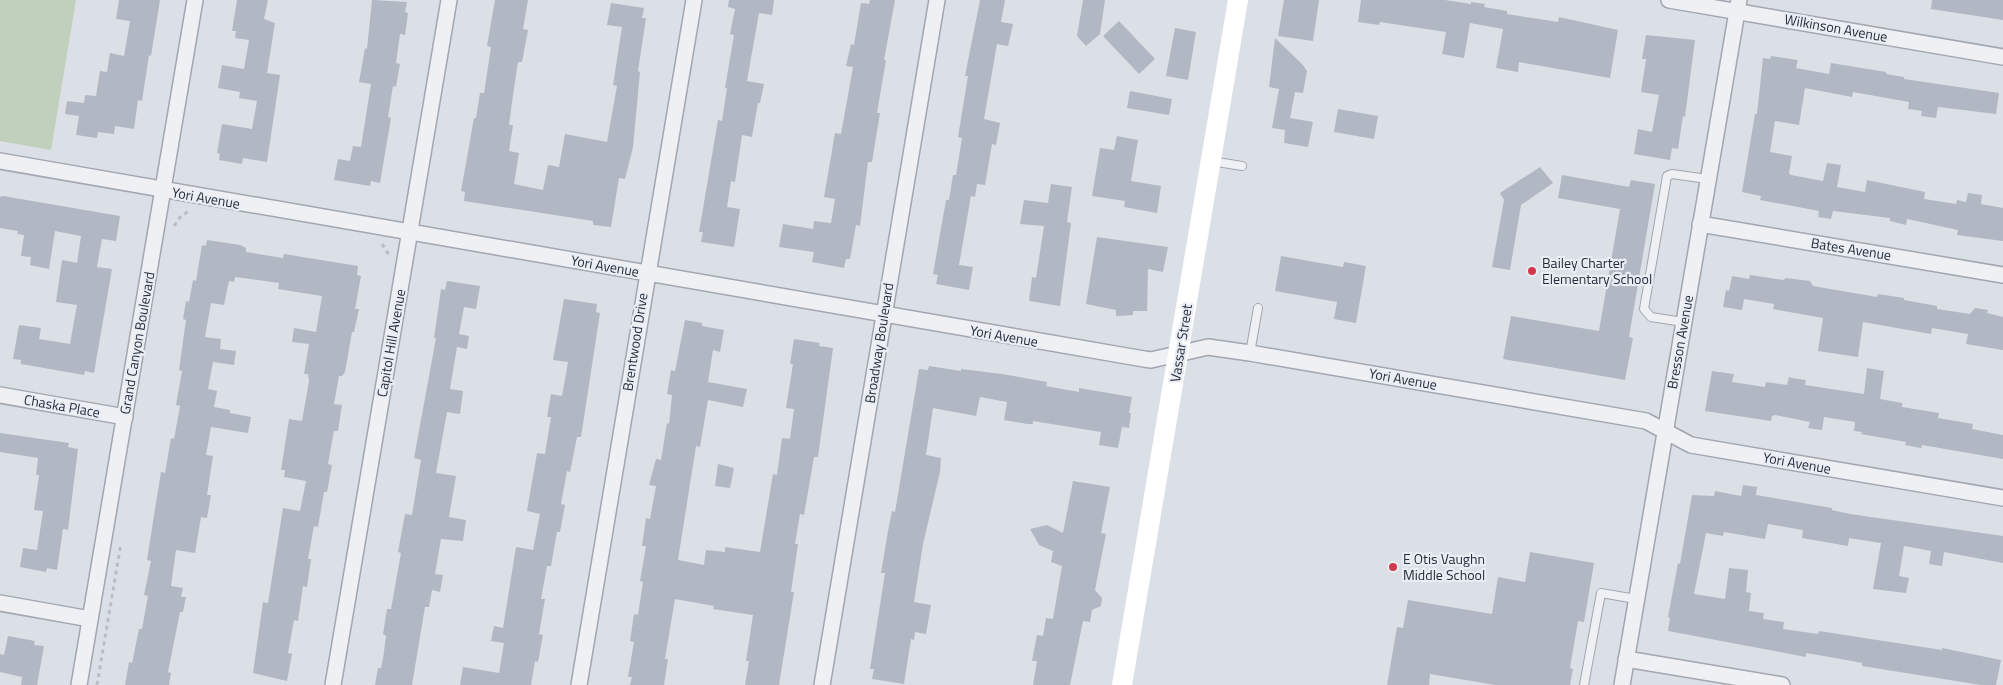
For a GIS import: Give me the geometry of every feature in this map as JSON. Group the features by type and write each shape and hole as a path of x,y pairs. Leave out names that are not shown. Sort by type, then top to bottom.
{"street":[{"name":"Grand Canyon Boulevard","path":"79,685 195,0"},
{"name":"Capitol Hill Avenue","path":"332,685 449,0"},
{"name":"Brentwood Drive","path":"578,685 694,0"},
{"name":"Broadway Boulevard","path":"822,685 936,0"},
{"name":"Vassar Street","path":"1122,685 1180,353 1238,0"},
{"name":"Wilkinson Avenue","path":"1669,0 1738,6 2003,58"},
{"name":"Bresson Avenue","path":"1622,685 1738,6"},
{"name":"Yori Avenue","path":"0,161 884,316 1144,359 1151,360 1208,347 1250,353 1646,421 1691,445 2003,498"},
{"name":"Bates Avenue","path":"1700,224 2003,275"},
{"name":"Chaska Place","path":"0,395 125,417"},
{"path":"0,603 90,619"},
{"path":"1626,658 1782,685"}],"lane":[{"path":"1211,161 1242,166"},
{"path":"1683,322 1650,316 1644,309 1667,176 1672,174 1707,179"},
{"path":"1250,353 1258,308"},
{"path":"1584,685 1600,593 1636,599"}],"path":[{"path":"183,214 192,210 198,210"},
{"path":"379,242 388,252 390,261"}],"green space":[{"path":"0,0 76,0 51,150 0,141"}],"building":[{"path":"119,0 160,0 142,101 138,100 134,129 115,126 114,134 98,132 97,138 76,135 79,116 65,114 67,101 84,103 85,95 96,96 100,71 107,72 110,53 124,56 130,21 116,19"},
{"path":"237,0 268,0 264,19 275,23 267,73 280,75 267,162 243,158 242,164 219,160 220,154 217,153 222,124 252,129 257,101 239,98 240,92 218,88 222,65 244,69 249,40 235,38 236,31 232,31"},
{"path":"372,0 407,2 405,12 408,13 405,35 400,34 396,63 400,64 396,87 393,86 388,117 391,118 380,183 371,181 370,186 334,180 338,159 350,161 353,146 361,147 371,84 359,82 365,48 367,49"},
{"path":"495,0 528,0 523,29 528,30 522,62 518,62 509,125 513,125 509,151 519,153 514,184 543,190 548,165 559,167 565,134 607,142 617,86 613,85 622,27 607,25 611,3 644,8 642,18 646,18 638,71 640,72 633,147 625,179 619,178 611,227 593,225 593,221 464,201 465,192 461,191 474,118 476,118 480,93 484,93 491,47 487,46"},
{"path":"729,0 774,0 772,15 759,13 747,81 764,84 760,103 758,103 752,137 742,135 735,182 731,181 727,207 740,209 734,247 701,242 703,232 699,232 718,120 722,121 727,88 725,88 734,35 730,34 735,9 728,7"},
{"path":"870,0 895,0 884,60 886,60 877,113 880,113 872,162 868,162 860,226 856,225 850,259 846,259 844,268 812,262 814,252 779,247 783,224 813,229 814,221 831,223 835,199 824,197 835,133 841,134 853,67 846,66 851,44 854,45 861,3 869,4"},
{"path":"980,0 1005,0 1001,22 1013,24 1008,46 997,44 984,119 1000,123 996,145 992,144 985,185 977,184 975,197 971,196 959,265 973,267 969,290 936,284 938,275 933,274 946,200 949,200 953,175 956,175 962,138 958,137 968,76 965,76"},
{"path":"1083,0 1105,0 1100,34 1086,46 1077,36"},
{"path":"1284,0 1319,0 1313,41 1278,36"},
{"path":"1361,0 1445,0 1471,4 1471,2 1485,4 1484,7 1507,11 1507,14 1558,22 1559,17 1618,30 1610,78 1519,62 1518,72 1496,68 1503,29 1470,23 1464,58 1442,54 1446,32 1380,22 1379,25 1358,22"},
{"path":"1932,0 2003,0 2003,20 1931,9"},
{"path":"1119,21 1155,59 1139,74 1103,36"},
{"path":"1175,28 1196,32 1188,80 1166,76"},
{"path":"1646,35 1695,40 1685,117 1683,116 1678,149 1672,148 1670,160 1634,154 1638,129 1652,132 1659,95 1641,92 1646,59 1642,59"},
{"path":"1275,38 1307,71 1303,93 1295,92 1290,118 1313,122 1308,147 1284,143 1285,130 1272,128 1279,89 1269,87"},
{"path":"1771,56 1798,60 1796,68 1829,74 1831,63 1886,72 1886,74 1904,77 1904,79 1999,93 1996,114 1938,107 1936,118 1921,116 1922,111 1908,109 1909,102 1853,92 1852,97 1805,88 1799,125 1775,121 1770,152 1792,156 1789,173 1791,175 1823,181 1827,163 1841,165 1837,187 1865,192 1867,180 1925,192 1924,199 1956,204 1957,200 1966,202 1968,193 1982,195 1981,204 2003,208 2003,241 1957,235 1958,230 1907,219 1906,225 1890,221 1890,218 1833,211 1831,219 1818,217 1819,211 1760,200 1761,196 1742,192 1755,114 1757,114 1763,58 1770,59"},
{"path":"1130,91 1172,99 1169,115 1127,108"},
{"path":"1338,109 1378,116 1374,139 1334,132"},
{"path":"1117,136 1138,140 1131,181 1161,186 1157,213 1124,207 1125,201 1092,196 1100,148 1114,150"},
{"path":"1540,167 1553,183 1521,205 1510,270 1492,267 1504,200 1500,193"},
{"path":"1562,175 1629,187 1631,180 1655,184 1629,337 1633,338 1625,380 1503,359 1511,316 1599,331 1620,209 1558,198"},
{"path":"1051,184 1072,187 1067,222 1071,223 1060,306 1029,301 1032,277 1036,278 1044,226 1020,224 1024,200 1048,203"},
{"path":"0,197 120,216 116,241 102,239 97,267 112,269 94,373 85,371 84,375 21,364 21,360 13,359 19,325 41,328 39,339 70,344 77,305 56,302 62,260 77,263 81,236 55,231 49,269 30,265 31,257 21,256 24,235 17,234 18,231 0,228"},
{"path":"1097,237 1168,247 1163,272 1148,269 1147,311 1133,311 1133,315 1116,316 1116,310 1086,304"},
{"path":"207,240 240,245 246,248 246,252 283,258 284,254 358,266 357,275 361,276 355,309 359,309 354,332 352,332 345,372 342,376 339,376 334,404 342,405 338,431 334,431 328,464 332,465 327,492 324,492 318,527 314,526 308,559 311,559 307,587 303,586 298,621 294,620 288,653 292,654 287,681 253,673 263,602 268,603 283,508 300,511 306,481 284,477 285,470 281,470 289,419 302,421 309,381 308,374 304,374 309,344 292,342 294,328 316,332 322,296 278,289 279,283 235,277 234,282 229,281 224,305 211,303 205,337 221,339 220,349 236,351 234,365 213,362 208,389 217,391 214,407 230,410 230,413 251,417 248,433 211,427 206,455 213,456 207,495 211,495 207,518 201,517 195,553 176,550 171,586 183,588 181,597 186,597 183,612 180,612 168,672 171,673 169,685 125,685 129,662 132,663 139,629 142,629 148,596 144,595 151,561 147,560 161,472 165,473 171,438 174,439 180,406 176,405 182,371 179,370 186,320 183,319 186,301 189,302 193,280 196,281 202,245 206,246"},
{"path":"1281,256 1343,267 1344,262 1366,266 1356,323 1334,319 1337,302 1275,291"},
{"path":"1750,275 1783,280 1786,278 1810,281 1813,286 1877,297 1878,294 1904,298 1904,300 1937,306 1937,309 1970,314 1975,308 1988,310 1987,313 2003,317 2003,350 1966,344 1968,334 1932,328 1931,334 1863,322 1858,357 1818,351 1823,318 1773,309 1774,304 1744,299 1742,310 1723,307 1726,290 1729,291 1732,276 1749,279"},
{"path":"447,281 480,286 476,309 464,307 459,334 469,336 467,349 457,347 450,389 463,391 460,414 447,412 436,473 456,476 449,517 466,520 463,541 441,539 435,574 443,575 440,592 432,590 429,607 425,607 412,685 375,685 378,668 381,668 383,659 386,636 383,634 387,609 391,609 401,553 398,552 405,514 412,515 421,460 414,458 436,338 434,338 441,289 445,290"},
{"path":"564,299 597,304 596,312 600,313 581,437 577,437 570,472 567,471 561,504 565,505 560,532 557,532 551,566 547,566 541,599 545,599 539,634 543,635 538,662 535,661 531,685 460,685 463,667 499,673 504,643 491,641 494,626 503,628 516,547 533,550 540,514 527,511 537,453 545,454 551,417 547,417 551,394 562,396 568,362 553,360"},
{"path":"685,320 702,323 702,326 724,330 720,352 713,350 708,382 747,389 743,407 708,400 700,447 696,446 678,560 704,565 706,550 725,552 725,547 760,552 773,474 777,475 782,438 790,439 794,409 786,408 793,364 790,364 794,339 820,343 819,346 833,348 818,457 814,457 804,515 800,514 795,544 798,544 791,592 794,592 779,685 745,685 749,661 746,661 753,615 713,609 714,606 675,599 665,659 668,659 664,685 630,685 632,677 628,677 634,642 630,641 634,614 638,615 643,582 640,581 646,546 642,546 646,518 650,519 656,486 649,485 656,459 661,460 667,423 669,424 672,395 667,394 671,370 675,371"},
{"path":"929,366 1002,374 1047,382 1046,386 1079,392 1079,388 1132,397 1129,413 1131,413 1129,428 1122,427 1118,448 1099,445 1101,432 1033,421 1033,424 1027,424 1004,420 1007,402 980,397 976,416 933,408 926,455 941,458 940,472 923,544 914,602 931,605 926,634 915,632 914,640 911,639 904,684 872,679 874,669 870,669 885,573 881,573 892,511 895,512 919,369 928,370"},
{"path":"1867,368 1884,371 1880,399 1902,403 1902,407 1939,413 1938,418 1973,424 1972,429 2003,435 2003,459 1922,445 1921,448 1905,445 1906,442 1854,431 1855,422 1824,417 1822,430 1808,428 1810,422 1775,415 1772,416 1771,421 1705,411 1712,371 1734,374 1732,382 1765,387 1766,382 1787,385 1789,377 1806,380 1805,385 1864,394"},
{"path":"0,433 69,443 68,447 78,449 68,530 63,529 57,570 47,568 46,572 20,567 23,548 37,550 43,511 34,510 39,475 36,475 38,458 0,452"},
{"path":"718,464 734,468 730,488 715,486"},
{"path":"1073,481 1110,487 1101,533 1106,534 1095,590 1102,598 1101,606 1092,610 1090,622 1083,621 1070,685 1033,685 1037,661 1032,661 1037,635 1043,636 1046,618 1053,619 1062,566 1051,562 1053,551 1039,545 1030,529 1047,525 1063,533"},
{"path":"1743,485 1757,487 1756,495 1832,508 1832,510 1850,514 2003,536 2003,563 1944,552 1942,566 1929,564 1931,551 1904,546 1899,576 1909,578 1906,593 1873,589 1881,543 1849,538 1848,546 1802,538 1803,530 1768,524 1765,539 1724,532 1723,536 1706,533 1694,594 1725,599 1729,568 1748,570 1746,592 1751,593 1749,611 1764,613 1763,619 1784,622 1783,629 1818,634 1819,631 1942,650 1942,648 2001,660 1996,685 1981,685 1862,666 1862,663 1806,653 1806,657 1668,631 1670,618 1668,617 1678,563 1680,564 1692,495 1714,496 1715,491 1741,496"},
{"path":"1530,552 1594,563 1584,622 1578,621 1570,668 1573,669 1570,685 1495,685 1430,674 1429,685 1387,685 1397,627 1403,628 1408,600 1492,614 1498,577 1525,582"},
{"path":"8,636 35,641 34,645 44,646 37,685 21,685 22,677 0,672 0,654 4,655"}],"place":[{"name":"Bailey Charter Elementary School","path":"1532,271"},
{"name":"E Otis Vaughn Middle School","path":"1393,567"}]}
